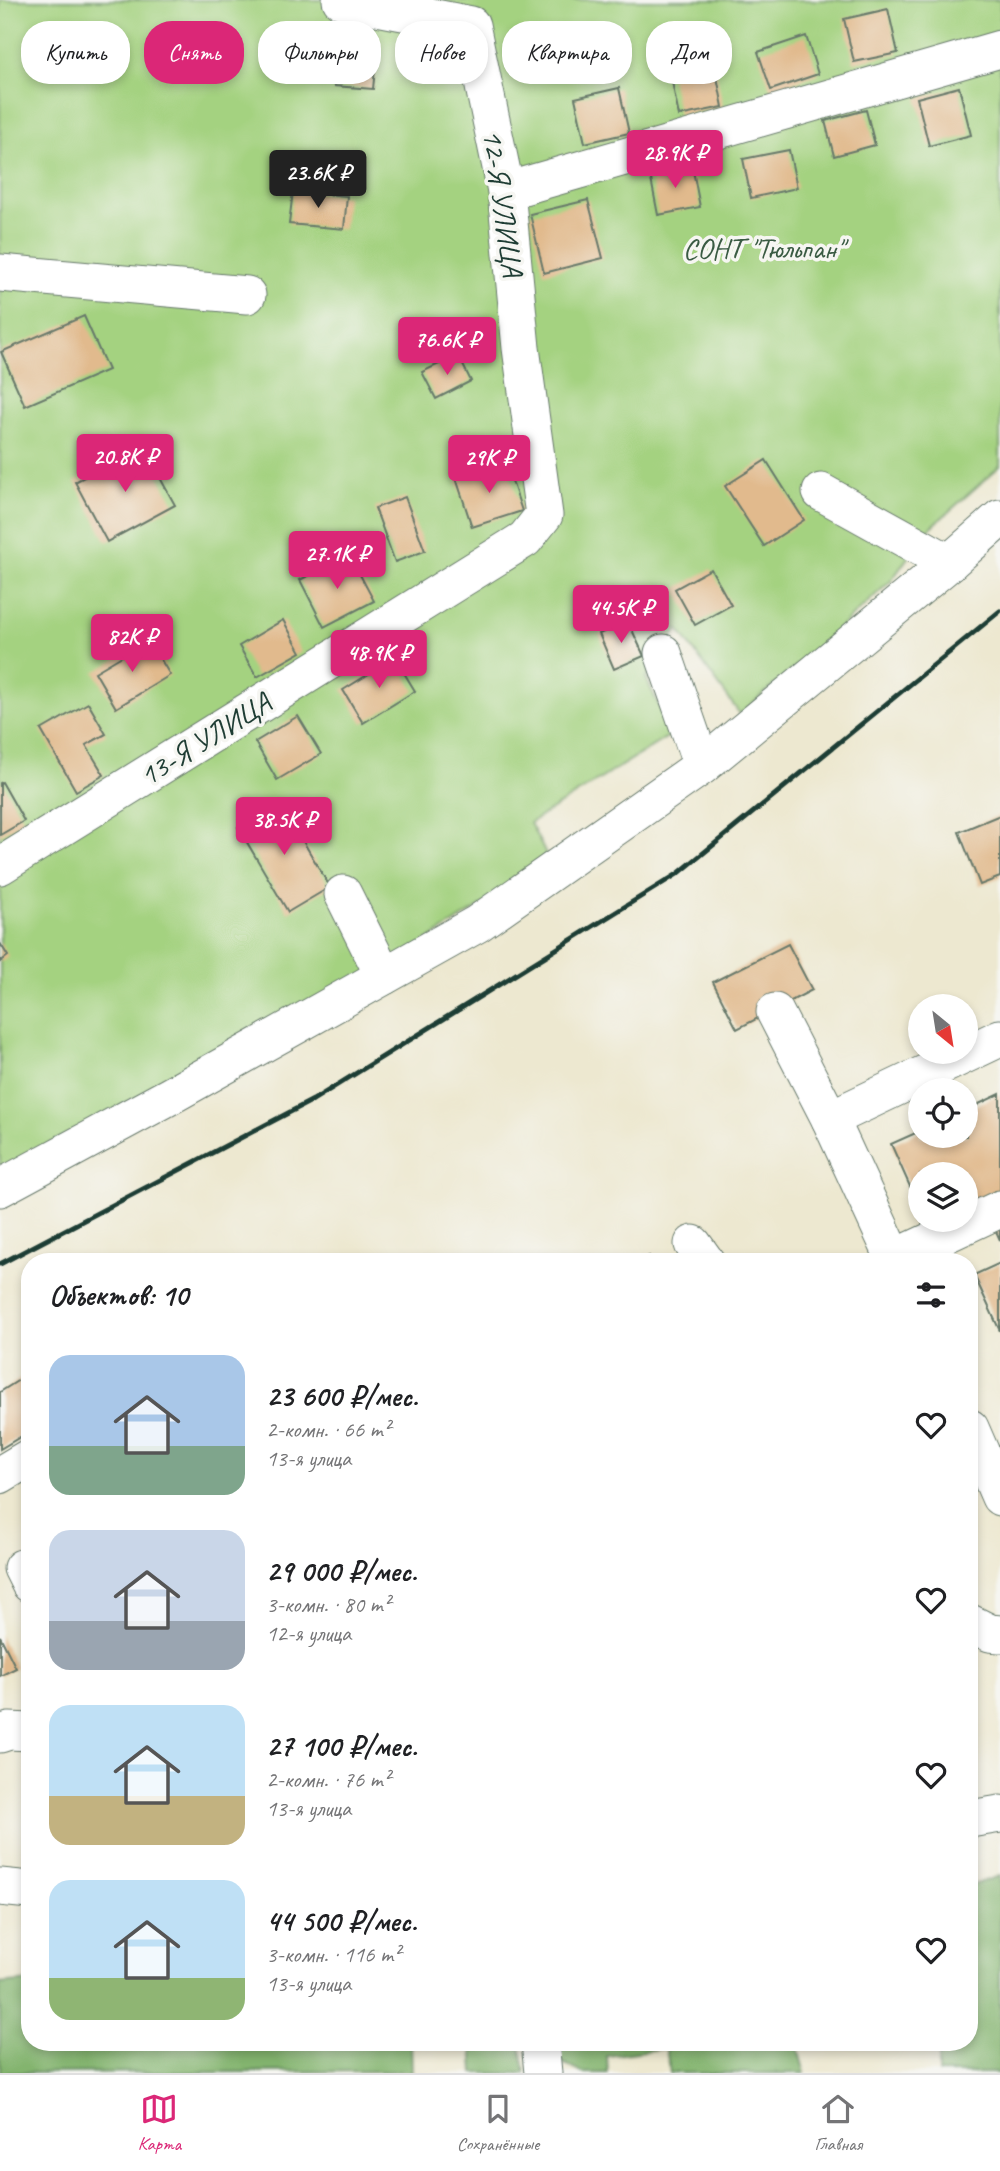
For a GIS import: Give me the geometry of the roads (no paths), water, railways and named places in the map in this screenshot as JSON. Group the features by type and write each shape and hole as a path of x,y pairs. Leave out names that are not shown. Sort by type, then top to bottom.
{"street":[{"name":"12-Я УЛИЦА","path":"341,0 471,25 506,191 521,348 544,515"},
{"path":"506,191 1000,50"},
{"path":"0,273 247,295"},
{"path":"821,492 949,563"},
{"name":"13-Я УЛИЦА","path":"0,866 525,539 544,515"},
{"path":"0,1188 477,924 702,766 1000,518"},
{"path":"663,653 702,766"},
{"path":"343,894 384,976"},
{"path":"775,1012 830,1119 892,1253"},
{"path":"830,1119 1000,1038"},
{"path":"909,1253 1000,1209"},
{"path":"978,1446 1000,1497"},
{"path":"0,1475 21,1462"},
{"path":"978,1627 1000,1634"},
{"path":"0,1734 21,1732"},
{"path":"978,1818 1000,1814"},
{"path":"0,1887 21,1889"},
{"path":"541,2051 543,2073"}],"railway":[{"path":"0,1264 313,1100 679,873 1000,611"}],"park label":[{"name":"СОНТ \"Тюльпан\"","path":"763,248"}]}
